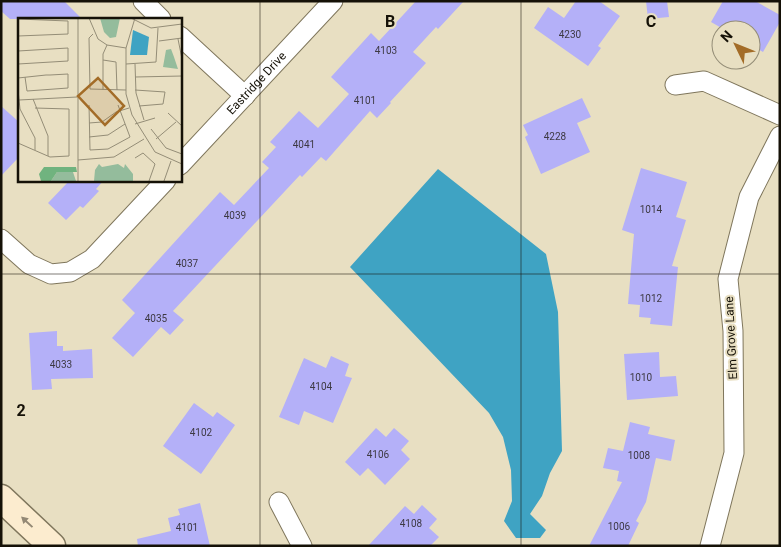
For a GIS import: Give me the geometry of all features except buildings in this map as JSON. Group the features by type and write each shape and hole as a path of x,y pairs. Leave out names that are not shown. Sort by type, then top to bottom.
{"main road":[{"path":"1,498 52,546"}],"street":[{"path":"142,1 160,18"},
{"name":"Eastridge Drive","path":"181,164 333,1"},
{"path":"181,37 245,96"},
{"path":"675,85 704,81 780,116"},
{"name":"Elm Grove Lane","path":"710,546 734,453 732,331 728,279 749,197 780,136"},
{"path":"1,239 29,264 51,274 70,272 92,259 165,181"},
{"path":"279,502 302,546"}],"water":[{"path":"438,169 546,254 558,312 562,451 550,473 542,496 530,514 546,530 540,538 516,538 504,521 512,501 511,470 503,437 489,413 350,267"}]}
